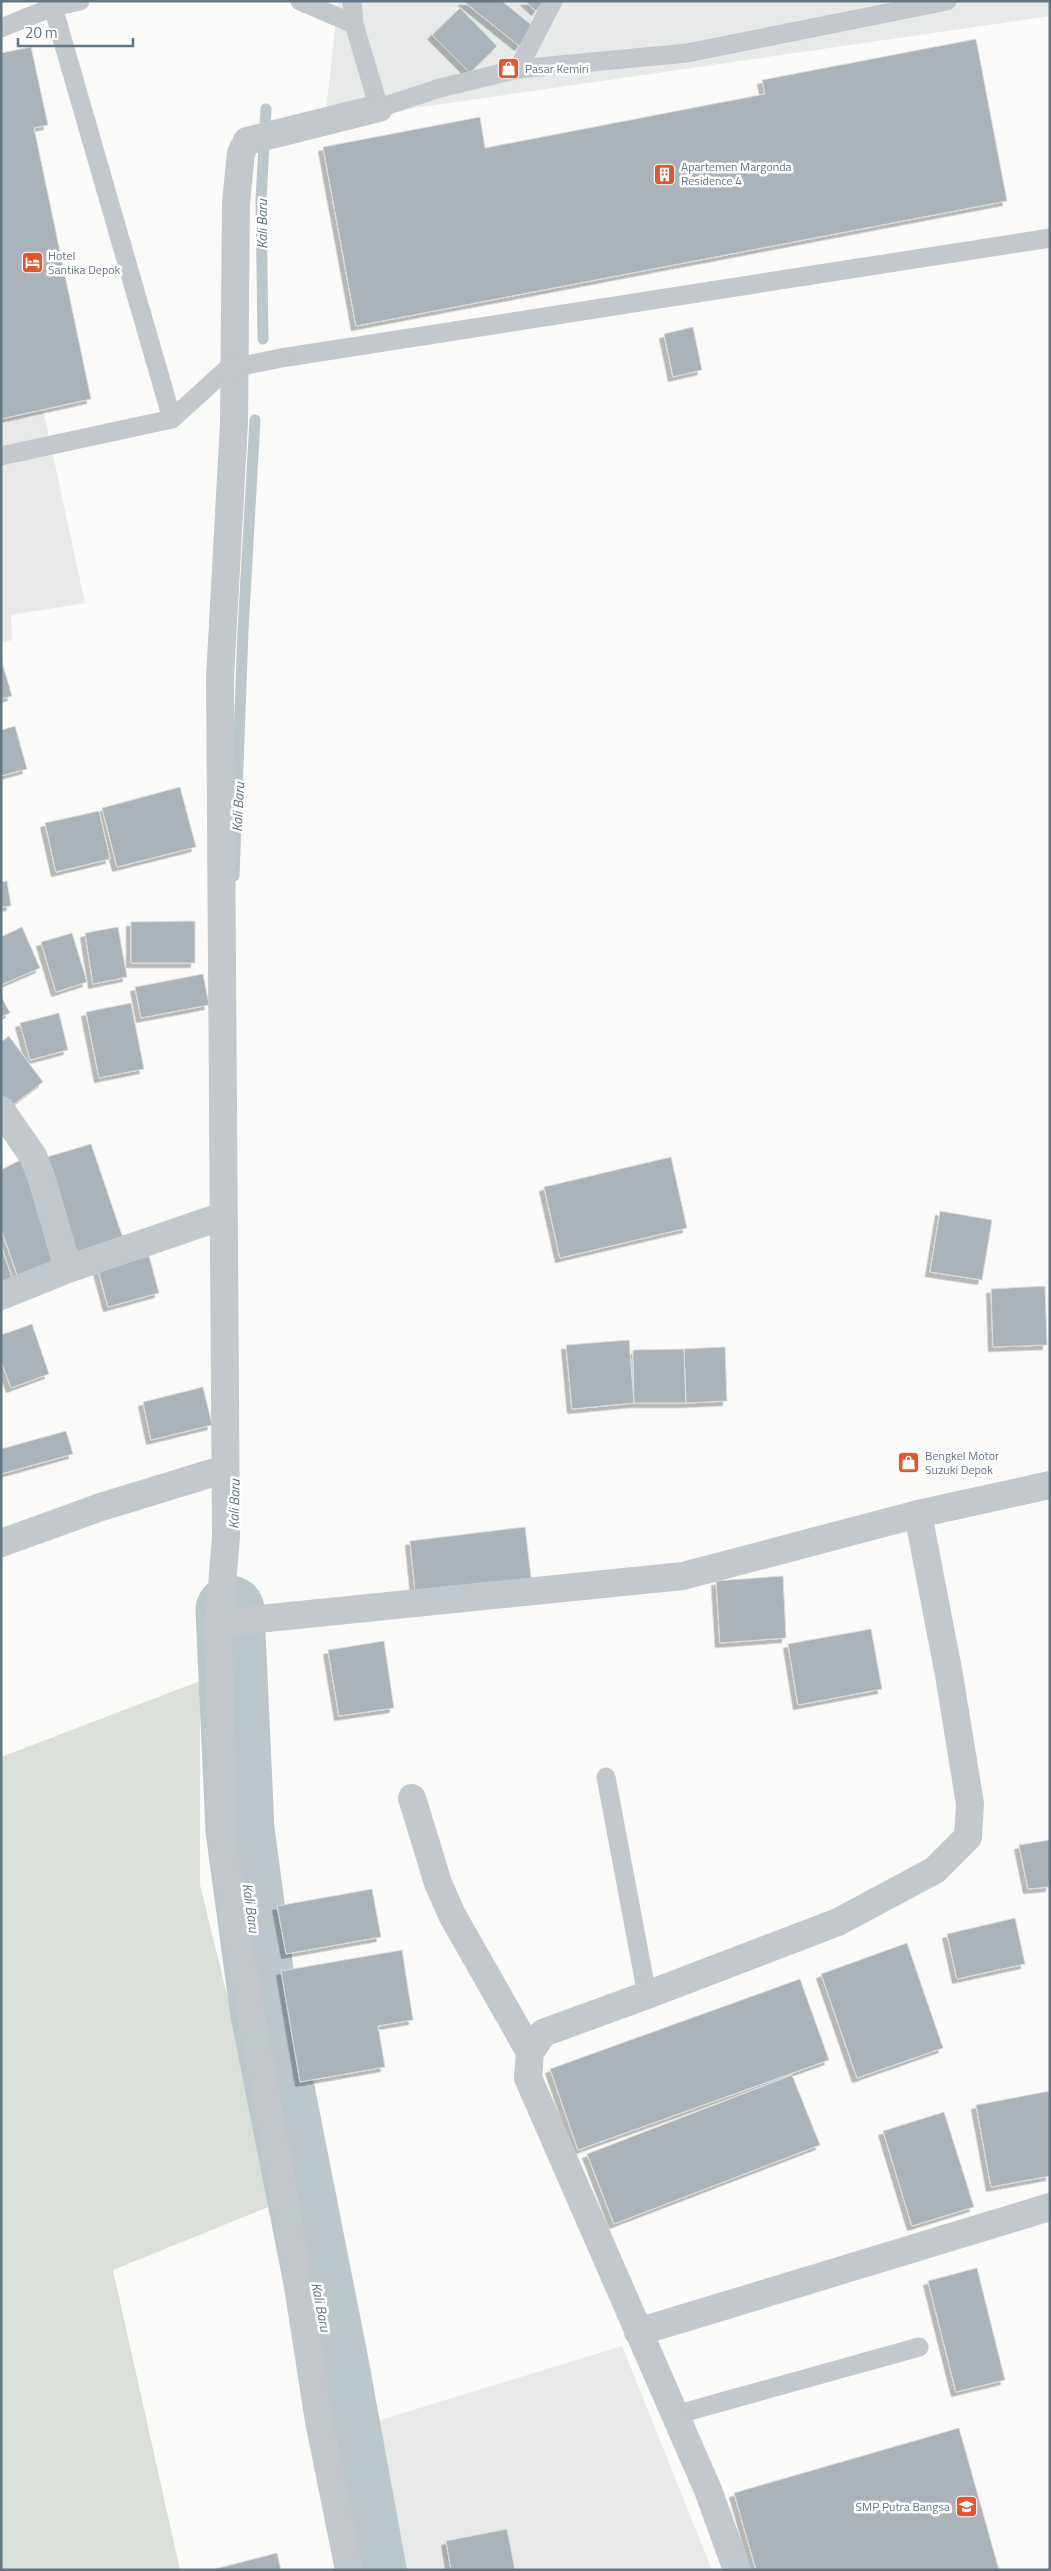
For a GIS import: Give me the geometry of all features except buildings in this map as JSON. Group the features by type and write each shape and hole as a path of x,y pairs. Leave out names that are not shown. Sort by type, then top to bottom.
{"street":[{"path":"349,2570 319,2421 283,2190 222,1843 219,1623 226,1536 220,678 234,423 236,203 241,153 247,141 379,108"},
{"path":"1,1110 33,1156 41,1176 68,1269"},
{"path":"1,1296 68,1269 223,1216"},
{"path":"1,1543 101,1507 225,1469"},
{"path":"219,1623 683,1576 918,1514 1050,1485"},
{"path":"737,2570 708,2490 528,2078 530,2052 543,2033 838,1922 935,1870 968,1837 968,1794 949,1675 918,1514"},
{"path":"412,1798 438,1883 452,1914 530,2052"},
{"path":"638,2332 1050,2207"}],"lane":[{"path":"1,28 53,7 80,1"},
{"path":"300,1 354,24"},
{"path":"352,1 354,24 379,108 440,88 518,68 687,53 947,1"},
{"path":"518,68 553,1"},
{"path":"53,7 172,419"},
{"path":"1,456 172,419 227,370 281,358 1050,238"},
{"path":"606,1777 648,1995"},
{"path":"674,2415 919,2347"}],"shaded area":[{"name":"Pasar Kemiri","path":"338,1 1050,1 1050,16 325,121"},
{"path":"1,215 85,603 11,615 12,640 1,643"},
{"path":"200,1681 200,1885 278,2203 113,2270 180,2570 1,2570 1,1757"},
{"path":"622,2346 712,2570 391,2570 374,2422"}],"waterway":[{"name":"Kali Baru","path":"263,339 261,200 266,109"},
{"name":"Kali Baru","path":"234,876 243,630 255,420"},
{"name":"Kali Baru","path":"230,1610 240,1830 264,2008 333,2357 372,2570"}],"place":[{"name":"Pasar Kemiri","path":"509,69"},
{"name":"Apartemen Margonda Residence 4","path":"665,174"},
{"name":"Hotel Santika Depok","path":"32,263"},
{"name":"Bengkel Motor Suzuki Depok","path":"909,1463"},
{"name":"SMP Putra Bangsa","path":"966,2507"}]}
